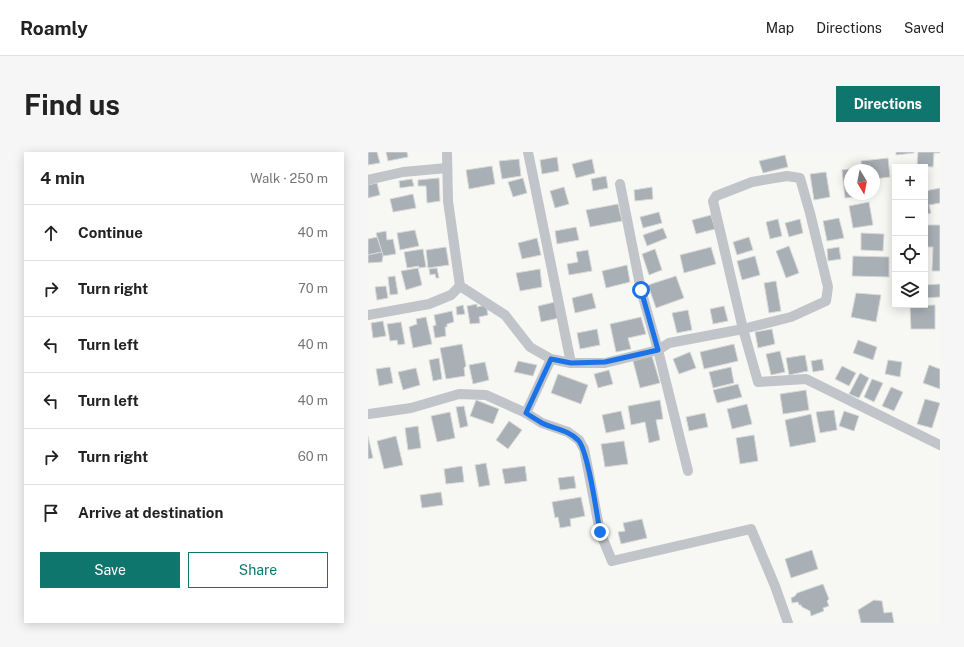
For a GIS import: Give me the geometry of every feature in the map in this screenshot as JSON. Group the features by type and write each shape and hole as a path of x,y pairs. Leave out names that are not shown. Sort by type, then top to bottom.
{"street":[{"path":"447,152 448,201 460,286 505,316 530,347 551,359 571,363 605,362 658,350 669,343 743,329 791,317 826,301 828,287 800,178 787,176 752,182 716,196 713,201 743,329 758,382 806,379 940,446"},
{"path":"528,152 571,363"},
{"path":"368,180 403,172 447,168"},
{"path":"620,184 641,290 658,350 688,471"},
{"path":"368,314 429,304 451,296 460,286"},
{"path":"526,413 551,359"},
{"path":"369,414 411,408 459,394 486,395 526,413 542,423 568,432 579,440 584,449 600,532 612,561 752,529 776,586 788,623"}],"building":[{"path":"368,152 377,152 380,163 368,165"},
{"path":"386,152 407,152 408,157 388,161"},
{"path":"896,152 914,152 914,153 896,155"},
{"path":"918,152 940,152 934,153 933,167 928,167 928,164 917,164"},
{"path":"785,155 788,167 763,173 759,161"},
{"path":"557,157 559,171 542,174 540,160"},
{"path":"888,158 890,177 880,178 880,164 861,164 861,161"},
{"path":"519,159 521,176 502,179 499,161"},
{"path":"592,159 595,173 576,178 572,164"},
{"path":"492,166 495,184 469,189 466,170"},
{"path":"842,170 844,170 844,189"},
{"path":"826,172 830,197 814,200 810,174"},
{"path":"606,176 608,188 593,191 591,179"},
{"path":"439,178 440,201 427,203 426,186 418,186 418,180"},
{"path":"523,178 527,193 513,197 508,182"},
{"path":"412,179 414,186 400,188 399,181"},
{"path":"377,183 380,195 368,198 368,185"},
{"path":"564,187 569,204 555,208 550,191"},
{"path":"652,187 653,199 635,201 634,190"},
{"path":"940,188 940,203 929,205 931,213 928,214 928,200 928,190"},
{"path":"413,194 416,208 393,212 390,199"},
{"path":"869,202 873,225 853,228 849,206"},
{"path":"618,204 622,221 590,227 586,210"},
{"path":"659,212 662,223 643,228 640,217"},
{"path":"711,215 715,229 696,234 692,220"},
{"path":"839,218 844,238 827,241 823,221"},
{"path":"778,219 782,236 770,239 766,222"},
{"path":"800,219 803,233 789,237 785,223"},
{"path":"928,225 940,225 940,271 932,271 933,247 928,247"},
{"path":"576,227 579,240 557,244 555,231"},
{"path":"663,228 667,238 647,246 643,235"},
{"path":"415,230 419,246 400,250 397,233"},
{"path":"386,231 387,240 393,239 396,254 383,256 376,233"},
{"path":"861,233 884,234 883,251 861,250"},
{"path":"377,237 382,252 368,255 368,239"},
{"path":"749,237 753,250 737,255 733,242"},
{"path":"537,238 541,255 522,259 518,243"},
{"path":"789,246 799,273 786,278 776,251"},
{"path":"446,247 449,265 428,268 426,250"},
{"path":"711,247 716,264 684,273 680,255"},
{"path":"839,247 841,259 828,261 827,249"},
{"path":"423,249 426,267 419,268 419,266 407,268 404,252"},
{"path":"655,249 662,270 649,275 642,254"},
{"path":"588,250 592,271 569,275 567,264 578,262 576,252"},
{"path":"382,252 382,262 368,263 368,255"},
{"path":"755,256 760,275 742,280 737,261"},
{"path":"853,256 889,257 889,277 852,276"},
{"path":"627,265 630,282 606,288 602,271"},
{"path":"418,268 422,285 406,290 401,271"},
{"path":"437,268 439,278 436,278 435,274 430,275 429,269"},
{"path":"540,269 542,287 520,291 516,273"},
{"path":"395,276 398,294 390,295 388,277"},
{"path":"676,276 684,298 656,308 648,285"},
{"path":"776,281 781,311 769,313 764,283"},
{"path":"940,284 940,297 928,298 928,285"},
{"path":"386,286 388,298 377,300 375,287"},
{"path":"592,293 596,308 575,313 572,298"},
{"path":"856,293 881,295 876,322 851,317"},
{"path":"555,302 559,318 541,322 538,306"},
{"path":"477,304 477,307 486,305 488,315 479,317 480,323 470,324 467,306"},
{"path":"463,305 465,314 457,315 456,307"},
{"path":"928,305 935,305 935,329 911,329 910,308 928,308"},
{"path":"724,306 728,321 713,324 710,309"},
{"path":"688,310 692,330 677,333 672,313"},
{"path":"452,311 454,322 447,324 447,327 445,327 446,336 435,338 433,326 436,325 434,315"},
{"path":"426,317 432,344 413,348 409,327 417,324 416,319"},
{"path":"641,317 646,334 628,338 631,349 616,352 610,324"},
{"path":"383,321 386,336 373,338 371,323"},
{"path":"401,322 405,344 398,345 397,340 390,341 387,324"},
{"path":"597,329 600,345 580,349 577,333"},
{"path":"772,329 775,344 758,348 755,332"},
{"path":"858,340 877,347 873,360 853,353"},
{"path":"462,344 466,366 464,368 465,376 446,379 440,348"},
{"path":"734,344 738,361 704,369 700,352"},
{"path":"780,351 785,372 771,375 766,354"},
{"path":"690,352 696,368 679,374 673,359"},
{"path":"805,355 808,371 789,375 786,358"},
{"path":"652,356 660,383 640,388 633,361"},
{"path":"439,358 442,379 433,381 429,360"},
{"path":"822,359 824,370 813,372 811,361"},
{"path":"888,360 902,362 900,377 885,374"},
{"path":"518,361 537,365 533,376 514,372"},
{"path":"485,362 489,380 473,384 469,365"},
{"path":"929,365 940,369 940,389 923,383"},
{"path":"842,366 856,373 849,386 835,379"},
{"path":"390,367 393,383 379,386 376,369"},
{"path":"731,367 734,383 713,388 709,372"},
{"path":"416,368 420,385 403,390 398,372"},
{"path":"609,370 613,384 598,388 594,374"},
{"path":"860,373 869,378 859,398 849,394"},
{"path":"558,374 588,385 581,404 551,393"},
{"path":"872,379 883,383 874,402 864,397"},
{"path":"738,384 742,397 717,403 713,390"},
{"path":"891,387 903,392 894,411 882,406"},
{"path":"806,390 809,410 783,414 780,394"},
{"path":"925,399 940,403 932,428 917,424"},
{"path":"476,400 499,409 493,424 470,416"},
{"path":"660,400 663,419 656,420 660,440 649,443 645,422 631,425 628,406"},
{"path":"747,404 752,424 732,429 727,409"},
{"path":"464,406 468,426 460,428 456,407"},
{"path":"834,410 837,430 820,433 816,412"},
{"path":"621,411 625,429 606,433 602,415"},
{"path":"844,411 859,416 854,431 839,426"},
{"path":"450,412 455,438 437,442 431,416"},
{"path":"705,413 708,427 689,431 686,417"},
{"path":"811,414 816,442 790,447 785,420"},
{"path":"509,421 522,430 508,449 496,440"},
{"path":"418,426 421,448 408,450 405,428"},
{"path":"754,435 758,461 740,464 736,438"},
{"path":"368,436 373,458 368,459"},
{"path":"396,436 403,465 384,469 377,441"},
{"path":"624,441 628,464 605,467 601,444"},
{"path":"486,463 490,485 479,487 475,465"},
{"path":"462,466 464,482 446,484 444,469"},
{"path":"525,466 527,481 505,484 502,469"},
{"path":"574,476 576,488 560,490 558,478"},
{"path":"441,492 443,505 422,508 420,495"},
{"path":"581,497 585,516 570,519 571,526 560,528 558,517 555,518 552,502"},
{"path":"642,519 647,538 621,544 618,532 625,531 623,523"},
{"path":"812,550 818,569 791,578 785,559"},
{"path":"823,584 829,599 827,601 829,606 823,608 824,611 811,616 810,611 799,605 798,602 792,603 791,598 797,593"},
{"path":"874,600 882,601 884,613 892,612 894,623 861,623 858,610"}],"route":[{"path":"600,532 584,449 579,440 568,432 542,423 526,413 551,359 571,363 605,362 658,350 641,290"}]}
